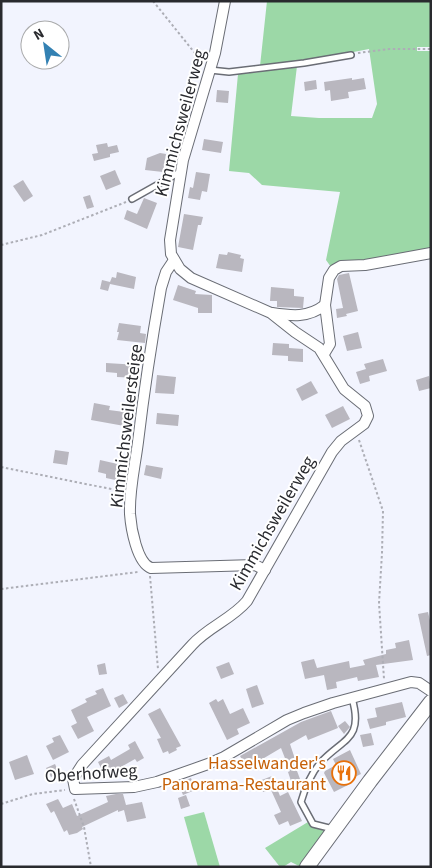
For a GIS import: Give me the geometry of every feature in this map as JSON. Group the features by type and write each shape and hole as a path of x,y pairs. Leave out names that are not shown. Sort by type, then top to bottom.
{"main road":[{"path":"307,867 431,702"}],"street":[{"name":"Kimmichsweilerweg","path":"73,789 73,779 82,765 201,635 233,614 244,604 332,452 341,441 366,422 368,416 368,411 363,404 344,389 320,348 295,332 271,313 191,278 180,269 170,250 180,172 218,39 225,1"},
{"path":"324,354 330,344 325,305 329,278 336,268 344,265 379,263 431,253"},
{"name":"Kimmichsweilersteige","path":"149,568 141,559 134,536 130,514 131,494 161,288 166,272 174,260"},
{"name":"Kimmichsweilerweg","path":"271,313 301,316 312,313 325,305"},
{"path":"149,568 255,565 265,570"},
{"name":"Oberhofweg","path":"73,789 134,787 157,782 224,757 292,718 324,705 416,682 431,691"}],"lane":[{"path":"209,69 229,72 351,55"},
{"path":"132,199 180,172"},
{"path":"334,830 314,825 301,802 318,766 344,743 352,732 356,719 351,698"}],"path":[{"path":"153,1 209,69"},
{"path":"351,55 382,50 431,49"},
{"path":"1,245 42,236 132,199"},
{"path":"356,430 383,510 379,610 381,655 386,688"},
{"path":"1,467 131,494"},
{"path":"1,588 139,572 149,568 154,642 160,681"},
{"path":"73,789 84,826 91,867"},
{"name":"Oberhofweg","path":"1,804 33,794 73,789"}],"green space":[{"path":"267,1 431,1 431,47 417,47 417,51 431,51 431,251 331,267 326,260 340,192 262,185 249,173 229,171 238,74 261,72 260,66","holes":["369,49 377,104 372,118 291,116 297,66 318,59"]},
{"path":"204,812 220,867 198,867 184,817"},
{"path":"308,822 312,827 325,831 301,867 291,862 280,867 265,848"}],"building":[{"path":"352,78 352,80 364,78 366,89 348,92 349,98 331,101 330,90 325,91 324,82"},
{"path":"316,80 317,89 305,91 304,82"},
{"path":"217,90 229,91 228,103 216,102"},
{"path":"204,139 223,142 221,153 202,150"},
{"path":"107,143 108,147 117,145 119,152 110,154 110,157 94,161 92,154 98,153 96,145"},
{"path":"160,153 166,154 163,172 145,170 147,158"},
{"path":"115,170 121,184 106,190 100,176"},
{"path":"196,172 210,174 207,192 202,191 200,200 188,198 190,187 193,188"},
{"path":"23,180 33,196 24,202 13,186"},
{"path":"90,195 94,207 87,209 83,197"},
{"path":"144,198 157,203 147,229 124,219 127,210 137,214"},
{"path":"184,214 203,217 201,225 198,225 193,250 178,247"},
{"path":"228,252 241,255 240,258 244,259 242,272 216,268 219,254 227,255"},
{"path":"117,272 136,277 134,289 110,284 108,291 100,289 102,280 110,282 112,277 116,278"},
{"path":"349,273 358,311 337,318 336,309 343,308 337,279 339,275"},
{"path":"178,285 196,291 195,294 212,295 212,313 198,313 198,308 173,300"},
{"path":"271,287 294,289 294,296 304,297 303,308 277,307 277,301 270,301"},
{"path":"119,323 141,326 140,333 146,334 145,343 117,340"},
{"path":"358,332 362,348 347,351 343,336"},
{"path":"273,343 289,344 289,348 303,349 303,362 288,361 288,356 272,355"},
{"path":"383,359 387,371 369,376 370,381 360,384 356,372 366,369 364,364"},
{"path":"106,363 139,365 139,378 117,377 117,373 106,372"},
{"path":"157,375 176,377 174,394 155,393"},
{"path":"429,376 431,388 419,391 416,380"},
{"path":"311,381 318,393 302,401 296,389"},
{"path":"94,403 110,406 109,410 132,413 130,427 91,420"},
{"path":"343,406 350,419 332,428 325,415"},
{"path":"157,413 179,415 178,426 156,424"},
{"path":"55,450 69,452 67,465 53,463"},
{"path":"100,460 122,465 120,481 106,478 106,474 98,472"},
{"path":"146,465 163,468 161,479 144,475"},
{"path":"428,612 431,625 431,655 427,656 418,614"},
{"path":"409,640 413,660 376,665 379,677 358,681 357,677 336,682 337,688 327,690 324,675 305,679 301,662 314,659 317,668 349,661 350,668 365,665 363,660 386,654 386,650 396,648 395,643"},
{"path":"229,662 234,674 221,679 216,667"},
{"path":"105,663 107,674 99,675 97,665"},
{"path":"257,685 264,704 252,708 246,689"},
{"path":"103,688 111,706 87,717 94,731 78,739 71,726 77,723 71,710 87,702 85,699 97,694 95,691"},
{"path":"123,694 128,703 119,708 114,698"},
{"path":"216,699 218,702 223,699 230,714 243,708 250,723 237,729 239,734 227,740 209,703"},
{"path":"402,702 406,717 386,722 386,725 370,729 367,719 377,717 375,708"},
{"path":"160,708 181,746 169,754 168,751 163,753 157,739 161,738 148,714"},
{"path":"331,711 338,728 308,740 306,735 290,744 300,779 291,781 288,772 290,771 281,748 247,768 240,756 301,722"},
{"path":"345,721 350,727 344,734 338,726"},
{"path":"371,733 374,745 363,747 360,735"},
{"path":"60,735 69,752 53,760 46,746 54,742 52,738"},
{"path":"135,741 144,758 137,762 135,759 105,776 98,762 109,756 111,760 130,749 128,745"},
{"path":"350,750 361,774 346,781 348,785 334,792 324,773 336,765 333,759"},
{"path":"27,755 34,774 15,780 9,762"},
{"path":"55,764 59,773 51,777 46,768"},
{"path":"272,776 280,796 288,792 302,821 290,826 288,821 279,825 274,815 281,812 271,790 263,792 259,781"},
{"path":"191,778 195,790 183,795 178,783"},
{"path":"123,794 126,805 142,802 146,818 127,822 124,810 118,812 118,810 82,827 83,829 77,833 69,835 67,830 64,832 54,811 51,813 46,804 58,799 63,808 72,804 77,816 108,802 106,796"},
{"path":"186,795 190,806 181,809 178,798"}],"place":[{"name":"Hasselwander's Panorama-Restaurant","path":"344,773"}]}
